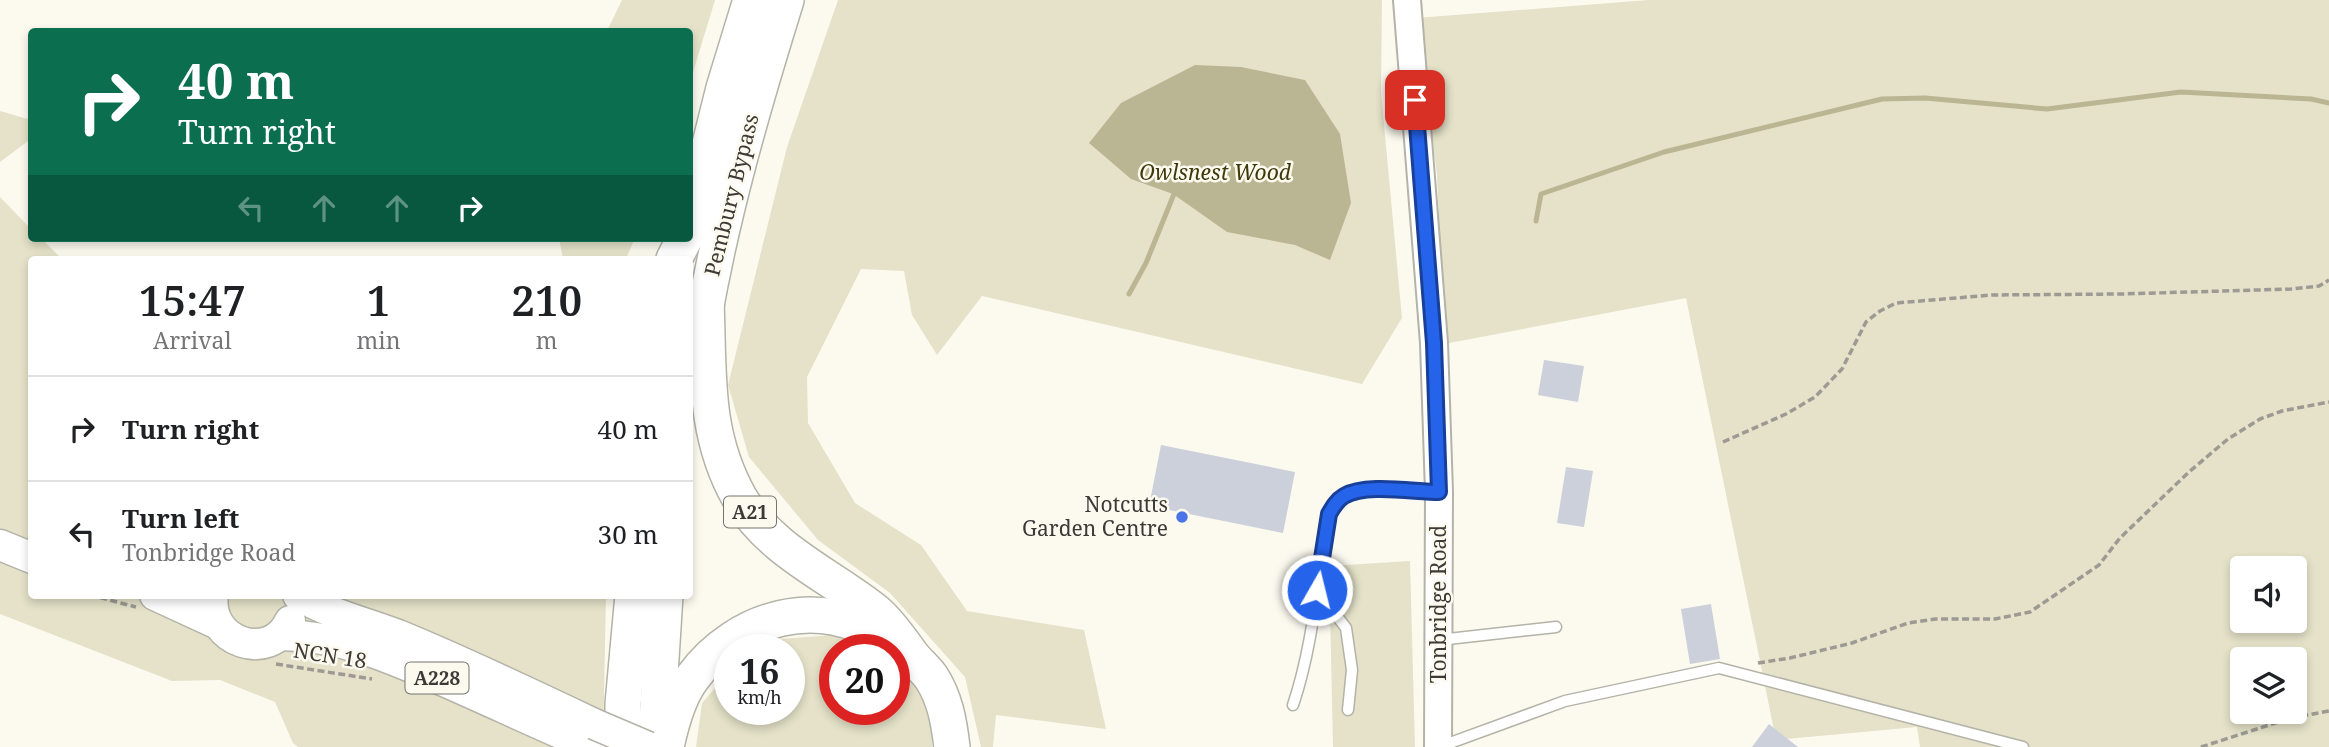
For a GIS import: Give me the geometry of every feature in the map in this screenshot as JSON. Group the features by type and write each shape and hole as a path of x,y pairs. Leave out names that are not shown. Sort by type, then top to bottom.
{"highway":[{"name":"Pembury Bypass","path":"693,212 724,88 751,0"},
{"name":"Pembury Bypass","path":"693,376 718,242 786,0"},
{"name":"A21","path":"706,301 713,431 720,455 741,499 775,540 876,612 898,634 930,677 947,711 952,747"},
{"path":"656,747 665,599"},
{"path":"623,747 630,601"},
{"name":"A21","path":"667,747 671,726 692,678 725,644 762,623 801,615 838,617 869,628 889,644 913,657"}],"main road":[{"path":"0,545 28,556"},
{"path":"148,602 216,609 227,635 240,642 254,644 268,642 280,635 293,615 295,599"},
{"name":"A228","path":"305,599 493,676 591,738"},
{"name":"A228","path":"280,635 311,635 343,642 390,657 591,738 648,747"}],"street":[{"name":"Tonbridge Road","path":"1407,0 1434,343 1439,492 1438,747"}],"lane":[{"path":"1293,705 1300,685 1329,514 1336,503 1344,496 1372,490 1439,492"},
{"path":"1317,590 1346,628 1352,670 1348,710"},
{"path":"1439,640 1556,627"},
{"path":"1438,747 1565,701 1719,668 2023,747"}],"path":[{"path":"1723,442 1786,414 1815,397 1842,369 1866,322 1896,303 1993,295 2291,289 2319,286 2329,280"},
{"path":"1719,668 1790,658 1852,643 1908,623 1995,619 2030,612 2099,565 2120,538 2228,439 2260,419 2329,402"},
{"path":"123,599 148,602"},
{"name":"NCN 18","path":"274,663 383,681"},
{"path":"2201,747 2291,718 2329,711"}],"green space":[{"path":"622,0 715,0 693,72 693,28 608,28"},
{"name":"Owlsnest Wood","path":"838,0 1382,0 1381,92 1402,318 1362,384 982,296 937,355 912,315 904,271 861,269 807,377 808,423 855,503 921,545 967,611 1084,630 1106,729 996,715 993,747 981,747 965,677 890,593 818,540 749,457 728,385 787,147"},
{"path":"1649,0 2329,0 2329,747 1920,747 1917,727 1776,740 1686,298 1444,344 1437,174 1416,18"},
{"path":"0,111 28,119 28,141 0,162"},
{"path":"0,197 28,226 28,242 45,242 59,256 28,256 28,599 606,599 603,747 298,747 293,743 275,702 220,680 172,681 0,614"},
{"path":"560,242 633,242 627,256 562,256"},
{"path":"1410,561 1415,747 1333,747 1329,566"},
{"path":"819,636 819,725 910,725 910,679 919,687 932,731 932,747 696,747 702,703 714,689 714,725 805,725 805,637"}],"shaded area":[{"path":"1195,65 1241,67 1305,80 1340,134 1351,203 1330,260 1295,245 1227,232 1173,194 1131,179 1089,143 1121,103"}],"building":[{"path":"1544,360 1584,366 1578,402 1538,395"},
{"path":"1161,445 1295,472 1283,533 1149,506"},
{"path":"1566,467 1593,471 1584,527 1557,523"},
{"path":"1711,604 1720,659 1690,664 1681,609"},
{"path":"1769,724 1798,747 1752,747"}],"waterway":[{"path":"1536,221 1541,194 1664,152 1882,99 1925,98 2047,109 2181,92 2311,99 2329,103"},
{"path":"1129,294 1146,263 1174,194"}],"place":[{"name":"Notcutts Garden Centre","path":"1182,517"}],"route":[{"path":"1317,590 1329,514 1344,496 1372,490 1439,492 1434,343 1415,100"}]}
